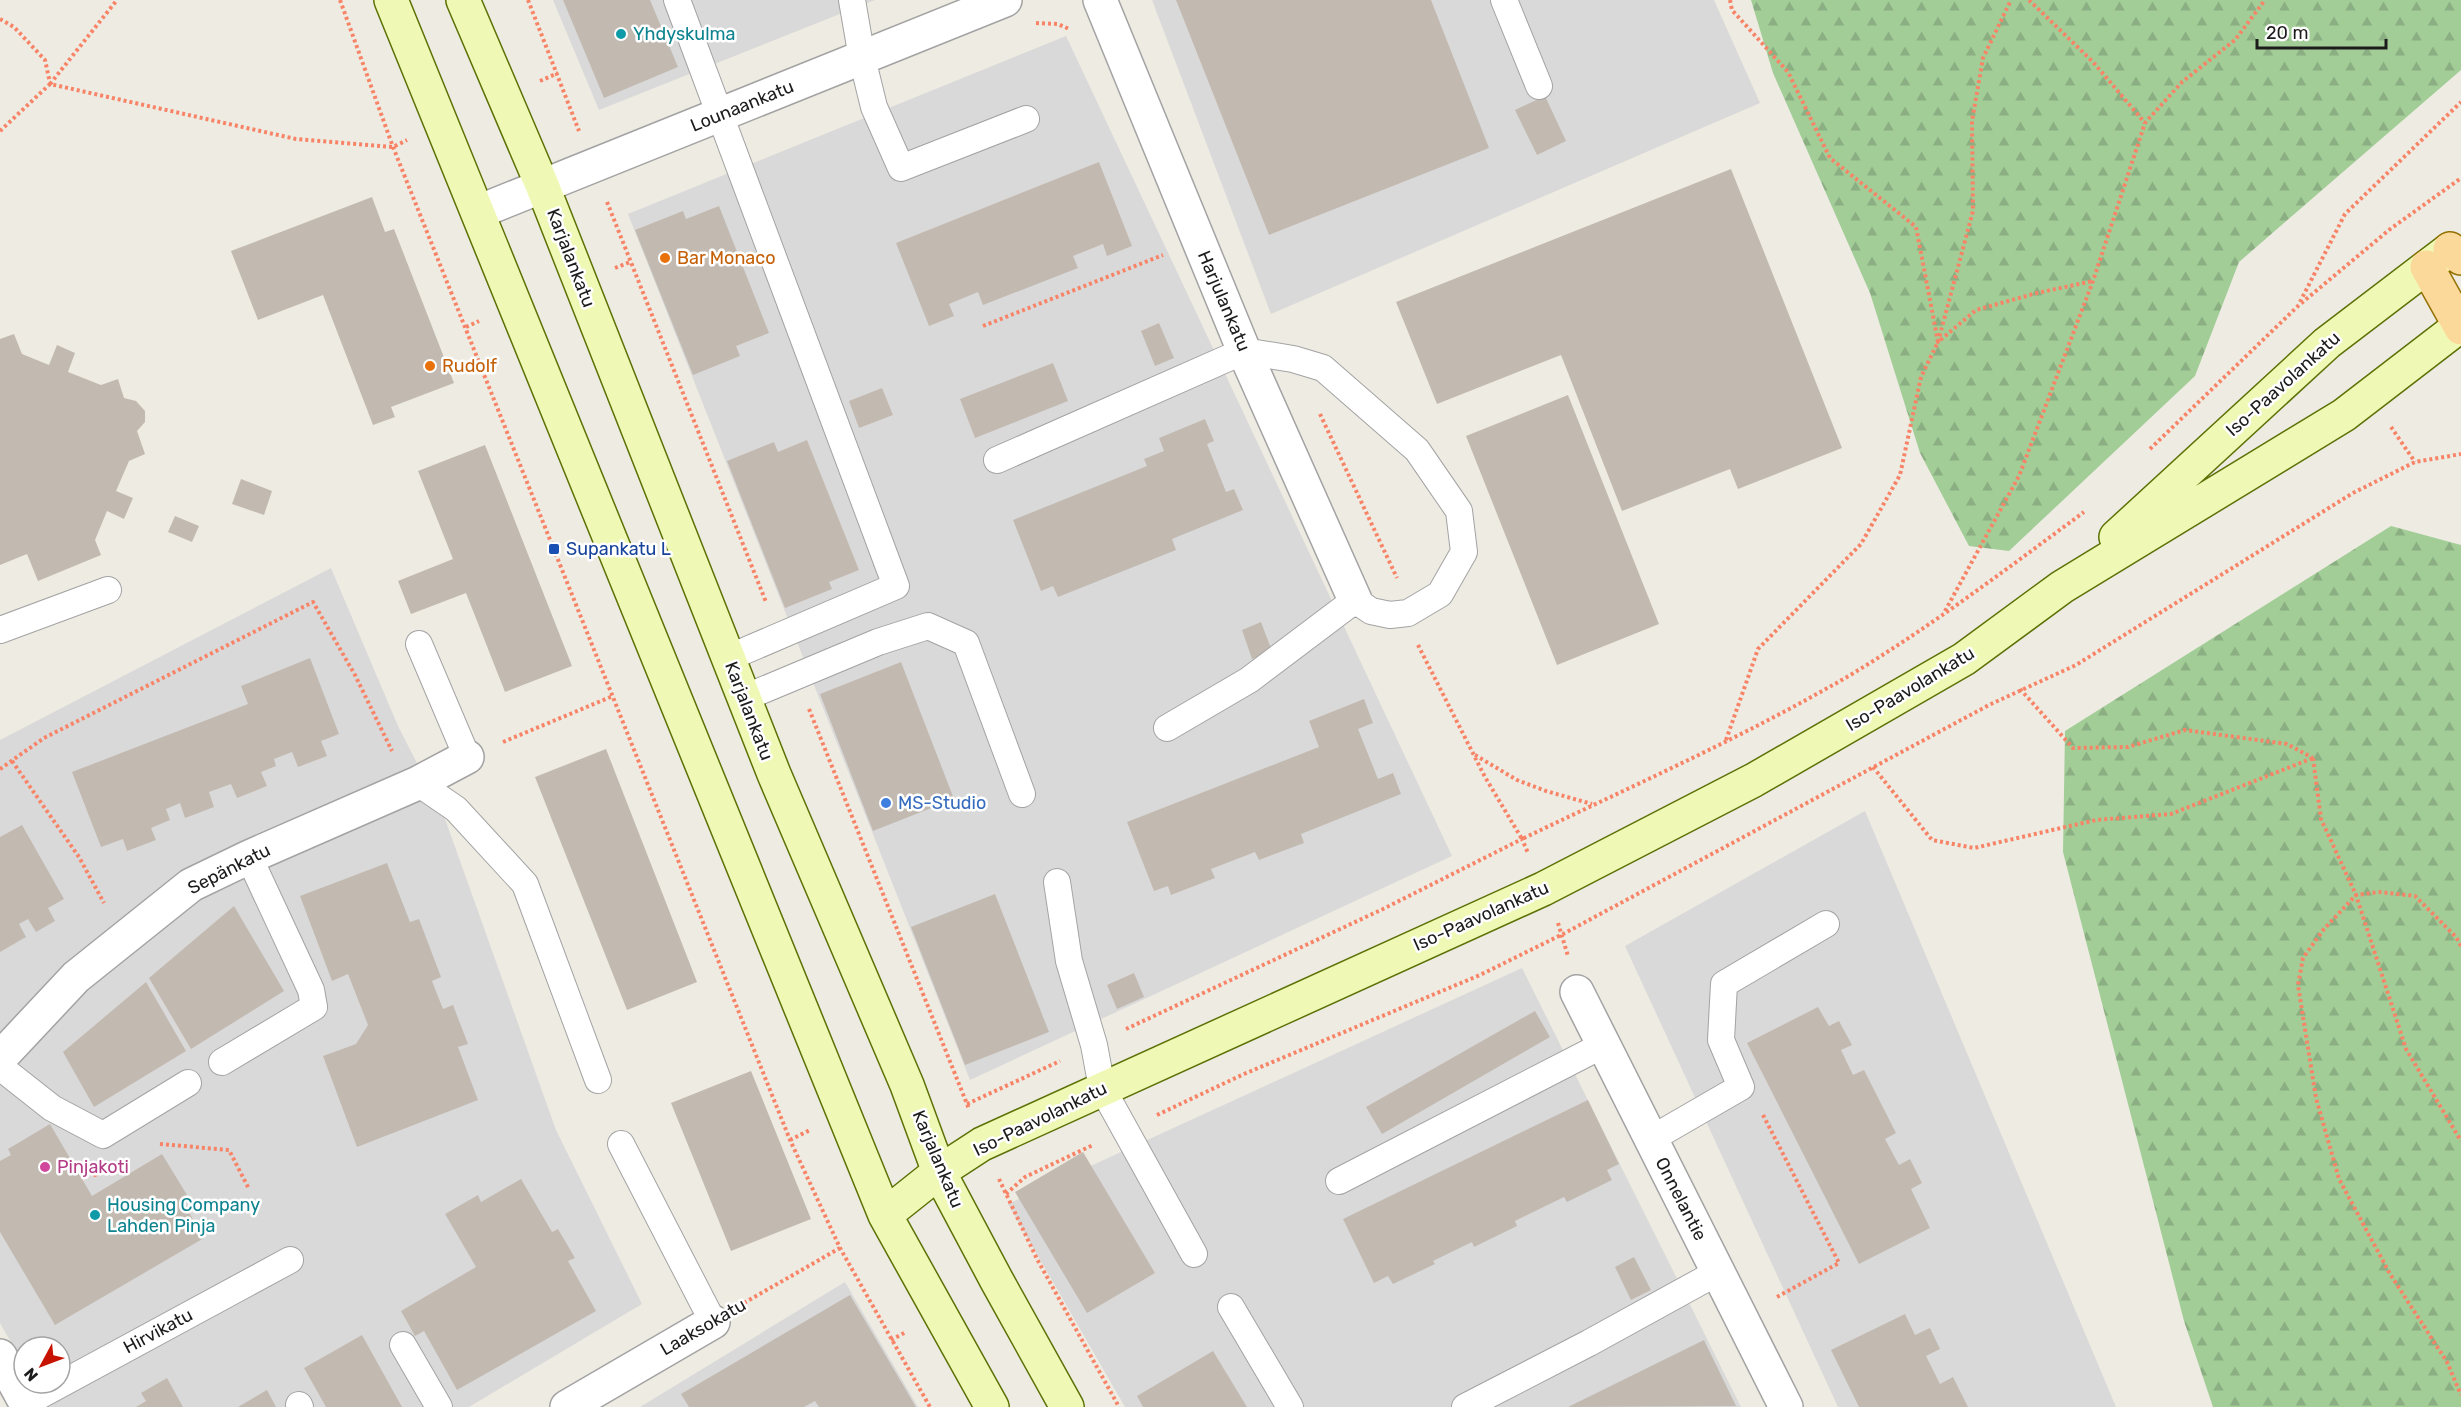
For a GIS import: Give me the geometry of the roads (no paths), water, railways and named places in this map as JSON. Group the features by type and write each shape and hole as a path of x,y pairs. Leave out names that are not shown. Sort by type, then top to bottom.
{"main road":[{"path":"391,0 885,1215 992,1407"},
{"name":"Karjalankatu","path":"463,0 543,185 774,774 907,1085 939,1172 1067,1407"},
{"path":"2450,254 2461,327"},
{"name":"Iso-Paavolankatu","path":"2062,587 2327,343 2450,254"},
{"name":"Iso-Paavolankatu","path":"885,1215 939,1172 982,1144 1543,889 1754,780 1964,659 2062,587 2344,415 2461,327"}],"street":[{"name":"Lounaankatu","path":"478,212 1005,0"},
{"name":"Harjulankatu","path":"1100,0 1244,351 1355,600"},
{"name":"Sepänkatu","path":"0,1058 76,977 191,885 418,783 467,757"},
{"name":"Onnelantie","path":"1577,992 1786,1407"},
{"name":"Laaksokatu","path":"567,1407 713,1322"},
{"path":"0,1356 27,1405"}],"lane":[{"path":"676,0 896,586 728,658"},
{"path":"852,0 862,58 874,107 901,168 1026,119"},
{"path":"1504,0 1539,86"},
{"path":"998,460 1244,351 1293,359 1323,368 1417,450 1459,511 1464,552 1440,594 1408,613 1390,615 1371,611 1355,600 1249,680 1167,728"},
{"path":"0,630 108,590"},
{"path":"744,698 878,642 928,626 966,643 1022,794"},
{"path":"418,644 467,757"},
{"path":"418,783 456,809 525,884 598,1080"},
{"path":"222,1062 314,1007 310,990 249,857"},
{"path":"1057,882 1069,961 1094,1045 1102,1088 1194,1254"},
{"path":"1651,1139 1740,1087 1721,1040 1724,984 1827,924"},
{"path":"1339,1181 1603,1045"},
{"path":"0,1067 52,1108 103,1135 188,1083"},
{"path":"621,1144 713,1322"},
{"name":"Hirvikatu","path":"27,1405 290,1260"},
{"path":"1465,1407 1589,1343 1718,1272"},
{"path":"1231,1307 1290,1407"},
{"path":"404,1345 439,1407"}],"place":[{"name":"Yhdyskulma","path":"621,34"},
{"name":"Bar Monaco","path":"665,258"},
{"name":"Rudolf","path":"430,366"},
{"name":"Supankatu L","path":"554,549"},
{"name":"MS-Studio","path":"886,803"},
{"name":"Pinjakoti","path":"45,1167"},
{"name":"Housing Company Lahden Pinja","path":"95,1215"}]}
